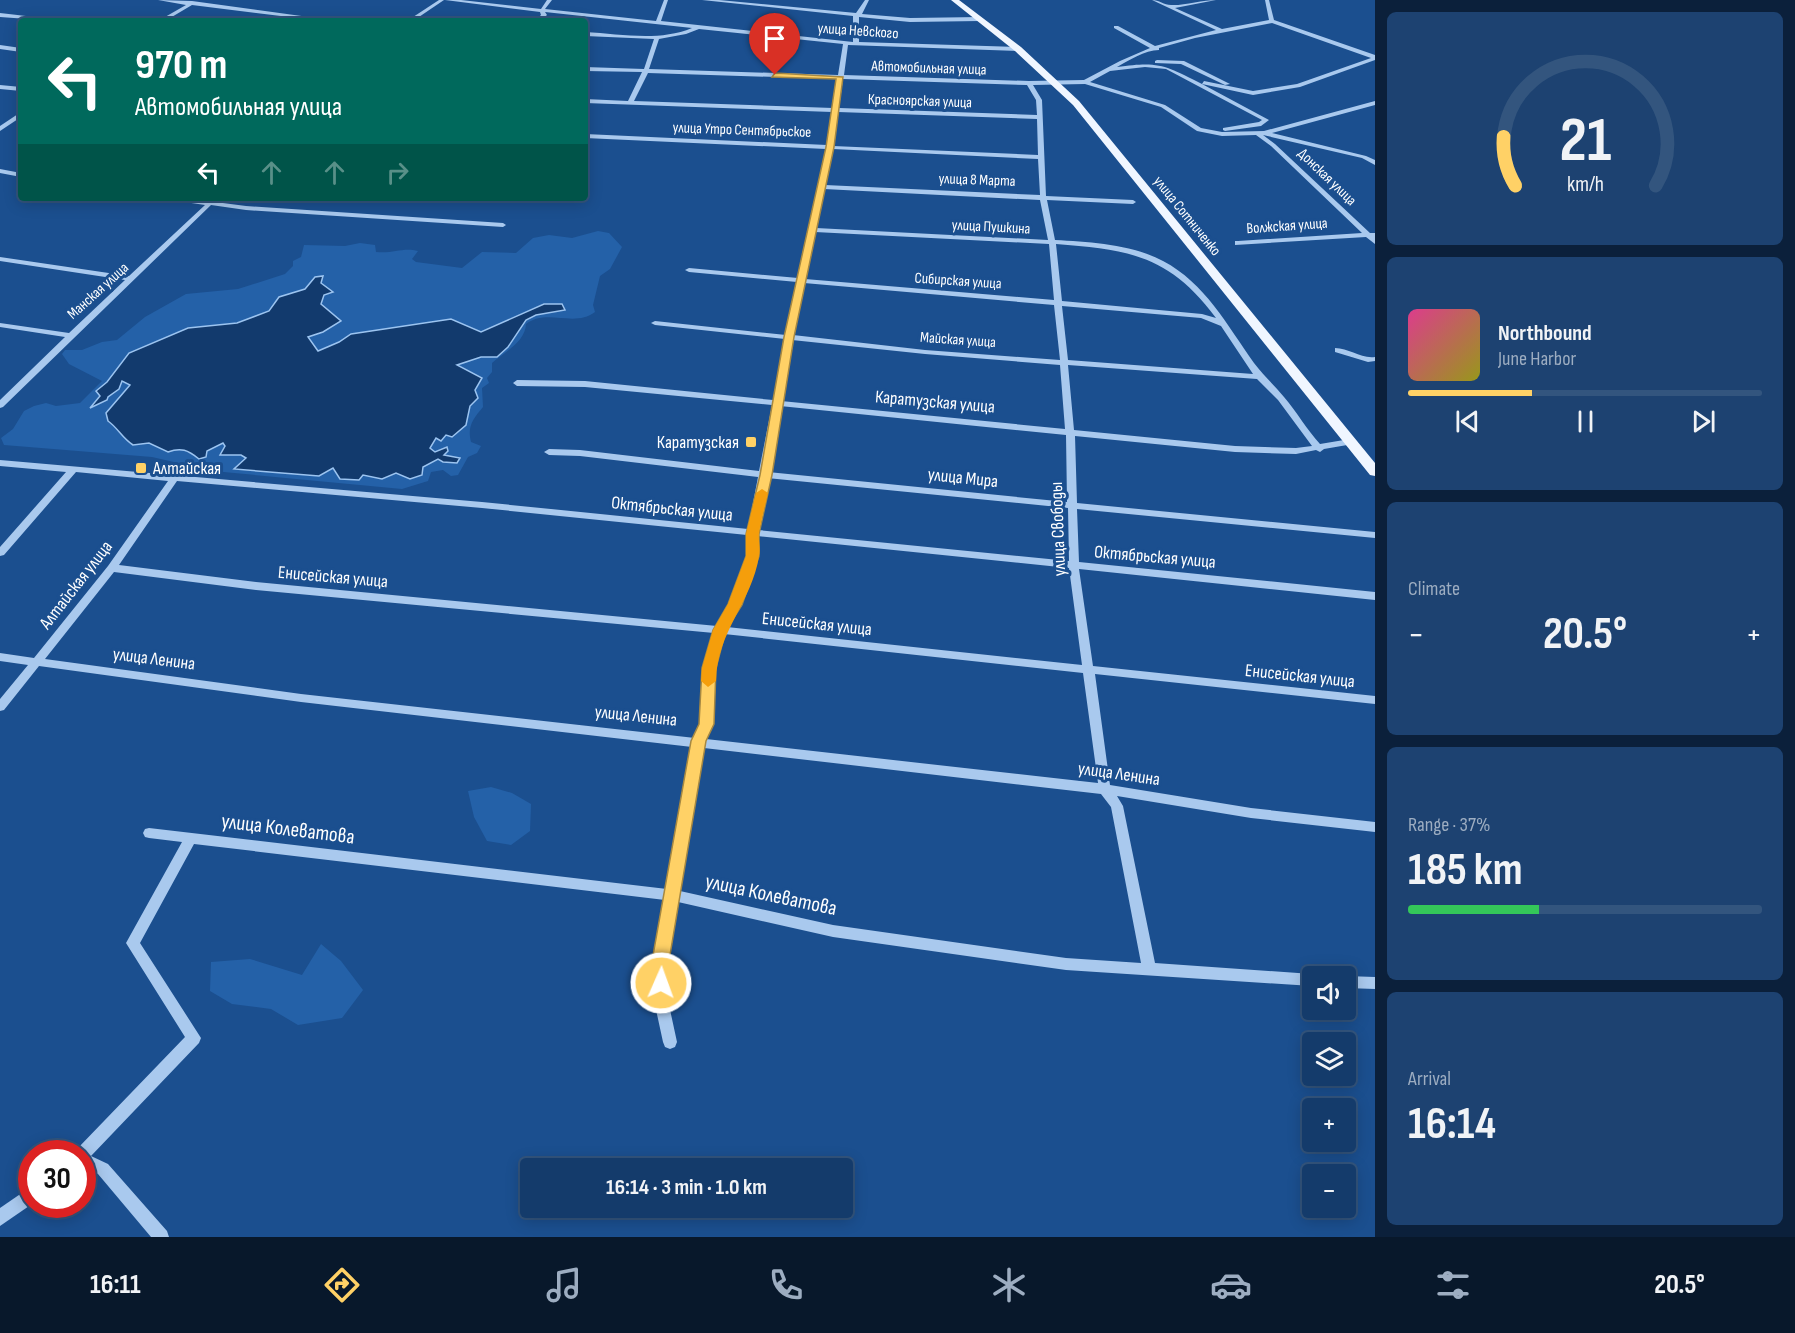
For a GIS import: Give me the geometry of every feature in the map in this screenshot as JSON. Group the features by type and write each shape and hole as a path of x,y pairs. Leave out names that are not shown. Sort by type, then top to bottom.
{"main road":[{"name":"улица Сотниченко","path":"955,0 1057,83 1110,144 1375,472"}],"street":[{"path":"160,0 194,2 313,18"},
{"path":"415,18 444,0"},
{"name":"улица Невского","path":"444,0 856,44 1018,50"},
{"path":"540,18 544,15 542,10 550,0"},
{"path":"658,22 666,0"},
{"path":"704,0 910,20 980,19"},
{"path":"856,15 860,13 867,0"},
{"path":"1154,0 1222,31"},
{"path":"1170,8 1214,0"},
{"path":"1267,0 1272,21"},
{"path":"166,18 194,2"},
{"path":"0,15 26,18"},
{"path":"856,15 856,44"},
{"path":"1085,82 1111,70 1122,62 1193,36 1272,21 1375,57"},
{"path":"588,34 657,37 683,35 698,27"},
{"path":"1116,27 1156,49"},
{"path":"630,103 646,71 657,37"},
{"path":"670,1042 662,1005 661,961 699,741 707,724 709,668 720,630 735,605 753,556 752,534 766,475 776,404 789,337 830,147 846,43"},
{"path":"0,47 18,50"},
{"path":"1195,82 1253,93 1298,86 1375,57"},
{"path":"1111,70 1166,61 1182,62 1243,91"},
{"path":"1145,65 1167,68 1266,120 1261,124 1207,132"},
{"name":"Автомобильная улица","path":"588,69 1029,83 1085,82"},
{"path":"1085,82 1162,106 1199,130 1261,134 1375,161"},
{"name":"улица Свободы","path":"1029,83 1039,100 1043,196 1052,243 1070,431 1074,566 1088,670 1105,789 1117,806 1149,968"},
{"path":"0,87 18,89"},
{"name":"Красноярская улица","path":"588,101 1038,117"},
{"path":"1261,134 1375,103"},
{"path":"0,129 18,116"},
{"name":"Донская улица","path":"1261,134 1371,235 1375,242"},
{"name":"улица Утро Сентябрьское","path":"588,136 1042,157"},
{"path":"0,171 18,174"},
{"name":"улица 8 Марта","path":"820,187 1133,202"},
{"path":"212,201 503,225"},
{"name":"Манская улица","path":"0,405 68,335 132,279 212,201"},
{"name":"улица Пушкина","path":"813,230 1052,243 1120,250 1164,264 1188,282 1223,324 1260,377 1285,402 1303,431 1320,448"},
{"name":"Волжская улица","path":"1238,243 1371,235"},
{"path":"0,259 132,279"},
{"name":"Сибирская улица","path":"689,270 954,296 1058,302 1202,316 1223,324"},
{"name":"Майская улица","path":"655,323 925,352 1260,377"},
{"path":"0,326 68,335"},
{"path":"1338,351 1368,360 1375,359"},
{"name":"Каратузская улица","path":"517,383 585,384 1235,449 1296,452 1350,442"},
{"name":"улица Мира","path":"549,452 580,453 1074,507 1120,508 1374,534"},
{"name":"Октябрьская улица","path":"0,463 173,480 482,505 1074,566 1128,569 1375,596"},
{"path":"0,552 72,471"},
{"name":"Алтайская улица","path":"0,707 112,568 173,480"},
{"name":"Енисейская улица","path":"112,568 255,586 720,630 1375,700"},
{"name":"улица Ленина","path":"0,657 301,698 699,741 1105,789 1251,813 1375,827"},
{"name":"улица Колеватова","path":"149,833 673,896 833,931 1066,964 1302,980"},
{"path":"96,1140 194,1038 133,944 191,838"},
{"path":"1356,982 1375,983"},
{"path":"96,1166 103,1169 161,1237"},
{"path":"0,1218 18,1204"}],"shaded area":[{"path":"598,231 609,233 622,247 610,269 600,276 593,305 595,312 578,318 534,320 526,324 518,341 492,363 492,372 487,378 489,383 482,388 483,407 470,427 471,442 481,446 477,453 468,457 458,475 451,476 443,470 431,472 428,481 402,489 213,471 152,457 4,445 1,438 13,429 24,411 46,403 56,406 80,403 102,381 69,364 62,354 65,350 82,350 102,342 117,340 145,317 186,294 238,289 285,274 293,266 293,261 301,257 304,245 345,246 360,243 375,245 376,252 413,250 418,251 412,259 416,262 462,268 482,252 516,253 533,238 549,235 572,238"},
{"path":"323,276 321,283 333,292 324,295 321,304 341,321 323,332 308,337 318,351 351,334 451,319 481,332 544,304 562,304 565,310 536,315 526,320 508,347 497,357 481,357 457,365 482,378 475,390 478,398 470,406 466,425 452,437 446,435 441,441 436,438 430,448 435,452 447,447 448,451 444,455 460,458 457,463 443,462 438,459 423,467 422,475 410,479 396,473 382,479 363,475 359,480 340,479 333,468 319,476 234,469 246,458 241,455 220,455 225,446 223,443 207,451 206,457 199,459 184,450 168,452 149,443 133,445 108,421 106,413 130,385 122,381 119,389 107,400 90,408 100,396 96,391 107,382 129,353 188,328 237,323 269,311 279,297 305,289 315,277"},
{"path":"491,787 512,793 531,804 530,831 511,845 487,841 474,817 468,791"},
{"path":"321,944 341,961 363,990 342,1018 298,1025 271,1009 232,1004 210,991 211,962 250,959 302,975"}],"slow traffic":[{"path":"708,681 709,668 720,630 735,605 753,556 752,534 762,493"}],"place":[{"name":"Каратузская","path":"751,442"},
{"name":"Алтайская","path":"141,468"}],"route":[{"path":"661,983 661,961 699,741 707,724 709,668 720,630 735,605 753,556 752,534 766,475 776,404 789,337 830,147 840,77 775,75"}]}
